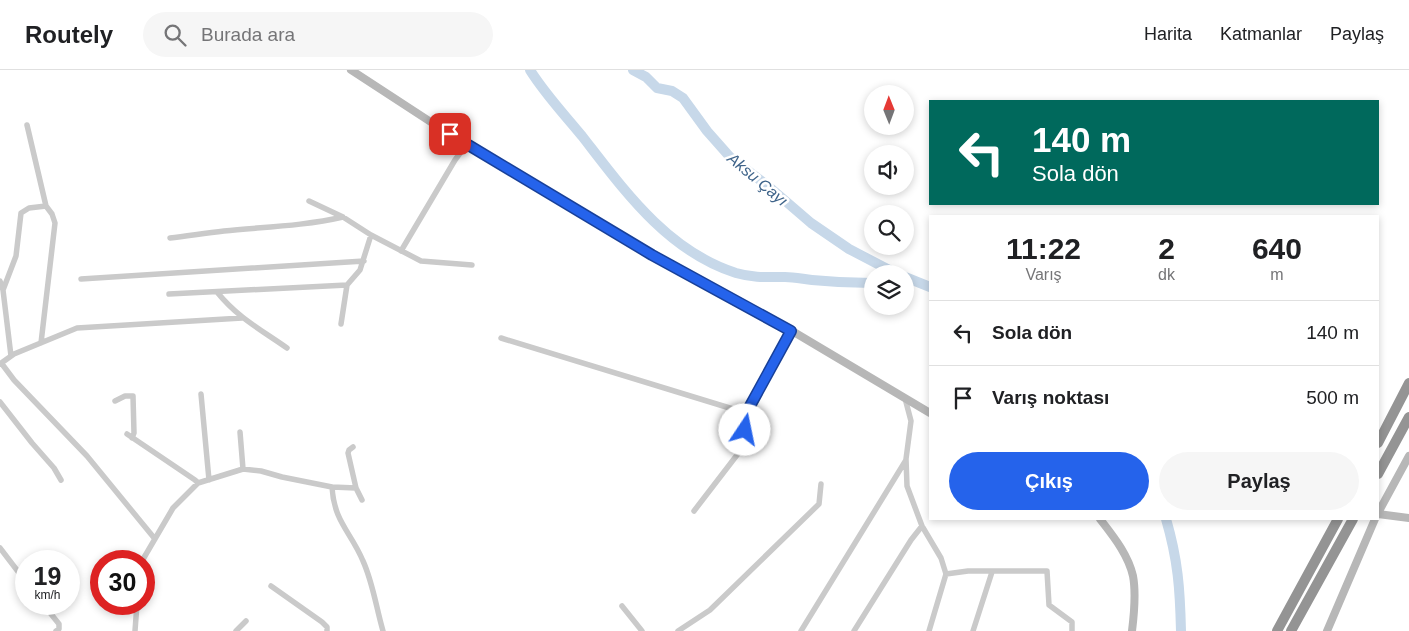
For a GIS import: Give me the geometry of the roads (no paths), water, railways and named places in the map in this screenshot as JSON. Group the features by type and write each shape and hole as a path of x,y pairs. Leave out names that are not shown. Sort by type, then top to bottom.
{"highway":[{"path":"1379,441 1409,383"},
{"path":"1379,472 1409,416"},
{"path":"1277,631 1337,520"},
{"path":"1291,631 1351,520"}],"street":[{"path":"351,70 466,145 652,255 791,331 929,412"},
{"path":"27,125 46,206 52,214 55,223 41,343"},
{"path":"401,251 455,160 466,145"},
{"path":"309,201 343,217 371,235 421,261 472,265"},
{"path":"3,290 17,251 21,213 28,208 46,206"},
{"path":"170,238 199,236 204,233 220,231 309,223 343,217"},
{"path":"341,324 347,285 360,270 371,235"},
{"path":"81,279 364,261"},
{"path":"0,281 3,290 11,356"},
{"path":"169,294 347,285"},
{"path":"217,292 242,318 287,348"},
{"path":"155,539 87,456 1,364 11,356 77,328 242,318"},
{"path":"694,511 747,442 744,417 791,331"},
{"path":"500,338 746,413"},
{"path":"201,394 209,480"},
{"path":"115,401 125,396 133,396 134,433 130,436 195,480 198,484"},
{"path":"906,400 911,421 906,460 907,486 922,526 941,558 946,574 929,631"},
{"path":"0,402 54,468 61,480"},
{"path":"240,432 243,469"},
{"path":"353,448 348,453 356,488 362,500"},
{"path":"1379,512 1409,456"},
{"path":"801,631 906,460"},
{"path":"148,550 173,508 198,484 243,469 261,471 332,487 356,488"},
{"path":"678,631 710,610 819,504 821,484"},
{"path":"332,487 336,514 362,559 371,582 383,631"},
{"path":"1379,514 1409,518"},
{"path":"1101,520 1120,546 1133,576 1134,613 1132,631"},
{"path":"1327,631 1375,520"},
{"path":"854,631 911,540 922,526"},
{"path":"0,548 15,568"},
{"path":"946,574 968,571 1047,571 1049,604 1072,622 1072,631"},
{"path":"973,631 992,572"},
{"path":"272,586 322,622 327,627 327,631"},
{"path":"622,606 642,631"},
{"path":"52,615 59,624 59,629 56,631"},
{"path":"136,631 137,615"},
{"path":"236,631 246,621"}],"waterway":[{"path":"530,70 548,96 631,197 668,234 689,250 711,263 748,276 864,283"},
{"name":"Aksu Çayı","path":"633,70 646,77 657,88 672,91 683,98 707,131 730,157 768,186 811,223 849,249 880,265"},
{"name":"Aksu Çayı","path":"914,281 929,287"},
{"name":"Aksu Çayı","path":"1166,520 1178,575 1181,631"}]}
